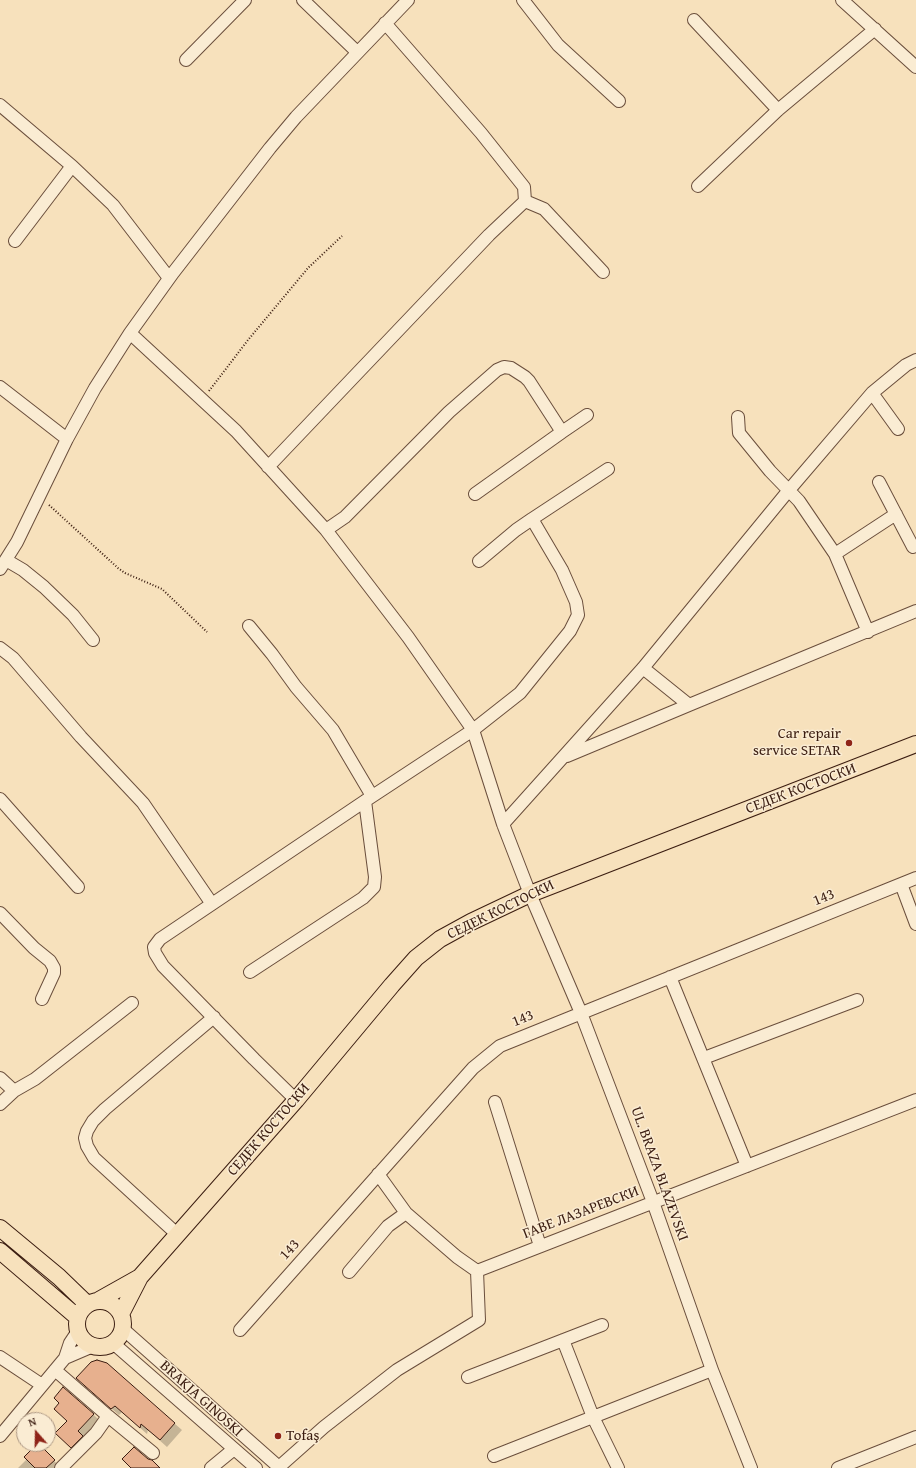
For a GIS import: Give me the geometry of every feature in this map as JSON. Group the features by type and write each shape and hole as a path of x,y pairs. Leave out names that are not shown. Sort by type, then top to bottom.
{"main road":[{"name":"СЕДЕК КОСТОСКИ","path":"140,1277 296,1100 392,985 416,958 440,939 471,922 530,894 916,744"},
{"name":"BRAKJA GINOSKI","path":"0,1228 59,1278 93,1302 112,1304 122,1321"},
{"path":"0,1251 77,1324 81,1337 93,1346 107,1346 117,1339 122,1321 140,1277"},
{"path":"77,1324 80,1312 93,1302 140,1277"}],"street":[{"path":"186,60 245,0"},
{"path":"303,0 357,52"},
{"path":"93,640 73,615 44,587 23,570 3,564 17,542 67,439 99,381 130,332 270,148 296,117 408,0"},
{"path":"523,0 558,45 618,101"},
{"path":"842,0 916,66"},
{"path":"694,20 778,110"},
{"path":"385,23 481,133 524,187 525,201"},
{"path":"698,186 778,110 875,29"},
{"path":"0,105 72,166 113,205 170,278"},
{"path":"15,241 72,166"},
{"path":"525,201 544,209 603,272"},
{"path":"268,467 489,235 525,201"},
{"name":"UL. BRAZA BLAZEVSKI","path":"130,332 236,431 326,530 408,637 474,730 503,824 530,894 581,1013 653,1202 712,1370 751,1468"},
{"path":"503,824 644,668 789,490 872,393 906,365 916,360"},
{"path":"326,530 345,517 438,423 497,370 504,367 511,368 529,381 562,432"},
{"path":"0,386 67,439"},
{"path":"872,393 898,429"},
{"path":"475,494 587,416"},
{"path":"738,417 739,433 770,471 799,501 835,554 868,632"},
{"path":"479,561 516,530 608,469"},
{"path":"880,482 913,548"},
{"path":"835,554 896,514"},
{"path":"296,1100 163,966 155,953 154,947 160,939 368,798 474,730 520,693 570,631 578,615 576,602 562,570 532,519"},
{"path":"562,758 916,611"},
{"path":"249,626 296,687 333,730 368,798 375,877 374,887 363,898 250,972"},
{"path":"0,648 13,658 81,737 143,803 212,904"},
{"path":"644,668 689,705"},
{"path":"593,724 601,741"},
{"path":"2,804 78,887"},
{"name":"143","path":"240,1330 473,1068 500,1046 916,878"},
{"path":"901,884 916,924"},
{"path":"0,913 34,948 50,961 54,968 54,973 42,999"},
{"path":"670,977 747,1166"},
{"path":"704,1058 857,1000"},
{"path":"0,1104 14,1091 36,1079 132,1003"},
{"path":"178,1234 94,1158 87,1146 85,1138 93,1121 105,1108 214,1017"},
{"path":"0,1078 14,1091"},
{"name":"ГАВЕ ЛАЗАРЕВСКИ","path":"477,1271 916,1100"},
{"path":"495,1102 540,1246"},
{"path":"279,1468 324,1427 397,1370 478,1320 477,1271 457,1257 406,1213 378,1174"},
{"path":"349,1272 388,1226 406,1213"},
{"name":"BRAKJA GINOSKI","path":"122,1321 279,1468"},
{"path":"0,1436 65,1358 77,1324"},
{"path":"468,1378 602,1325"},
{"path":"563,1340 593,1417 618,1468"},
{"name":"BRAKJA GINOSKI","path":"113,1343 256,1468"},
{"path":"65,1358 93,1346"},
{"path":"0,1357 42,1385"},
{"path":"55,1370 153,1453"},
{"path":"494,1456 712,1370"},
{"path":"61,1468 96,1433 108,1416"},
{"path":"838,1468 916,1437"},
{"path":"211,1468 234,1449"}],"path":[{"path":"203,399 248,340 308,268 342,236"},
{"path":"40,496 118,568 125,573 162,588 207,632"}],"building":[{"path":"97,1360 107,1363 175,1423 160,1440 141,1424 140,1428 115,1406 111,1409 76,1378 91,1362"},
{"path":"63,1387 94,1414 78,1431 83,1436 71,1448 56,1434 56,1432 67,1421 54,1409 59,1403 54,1398"},
{"path":"134,1447 160,1468 131,1468 122,1459"},
{"path":"29,1452 47,1452 55,1460 46,1468 35,1468 24,1457"}],"place":[{"name":"Car repair service SETAR","path":"849,743"},
{"name":"Tofaş","path":"278,1436"}]}
